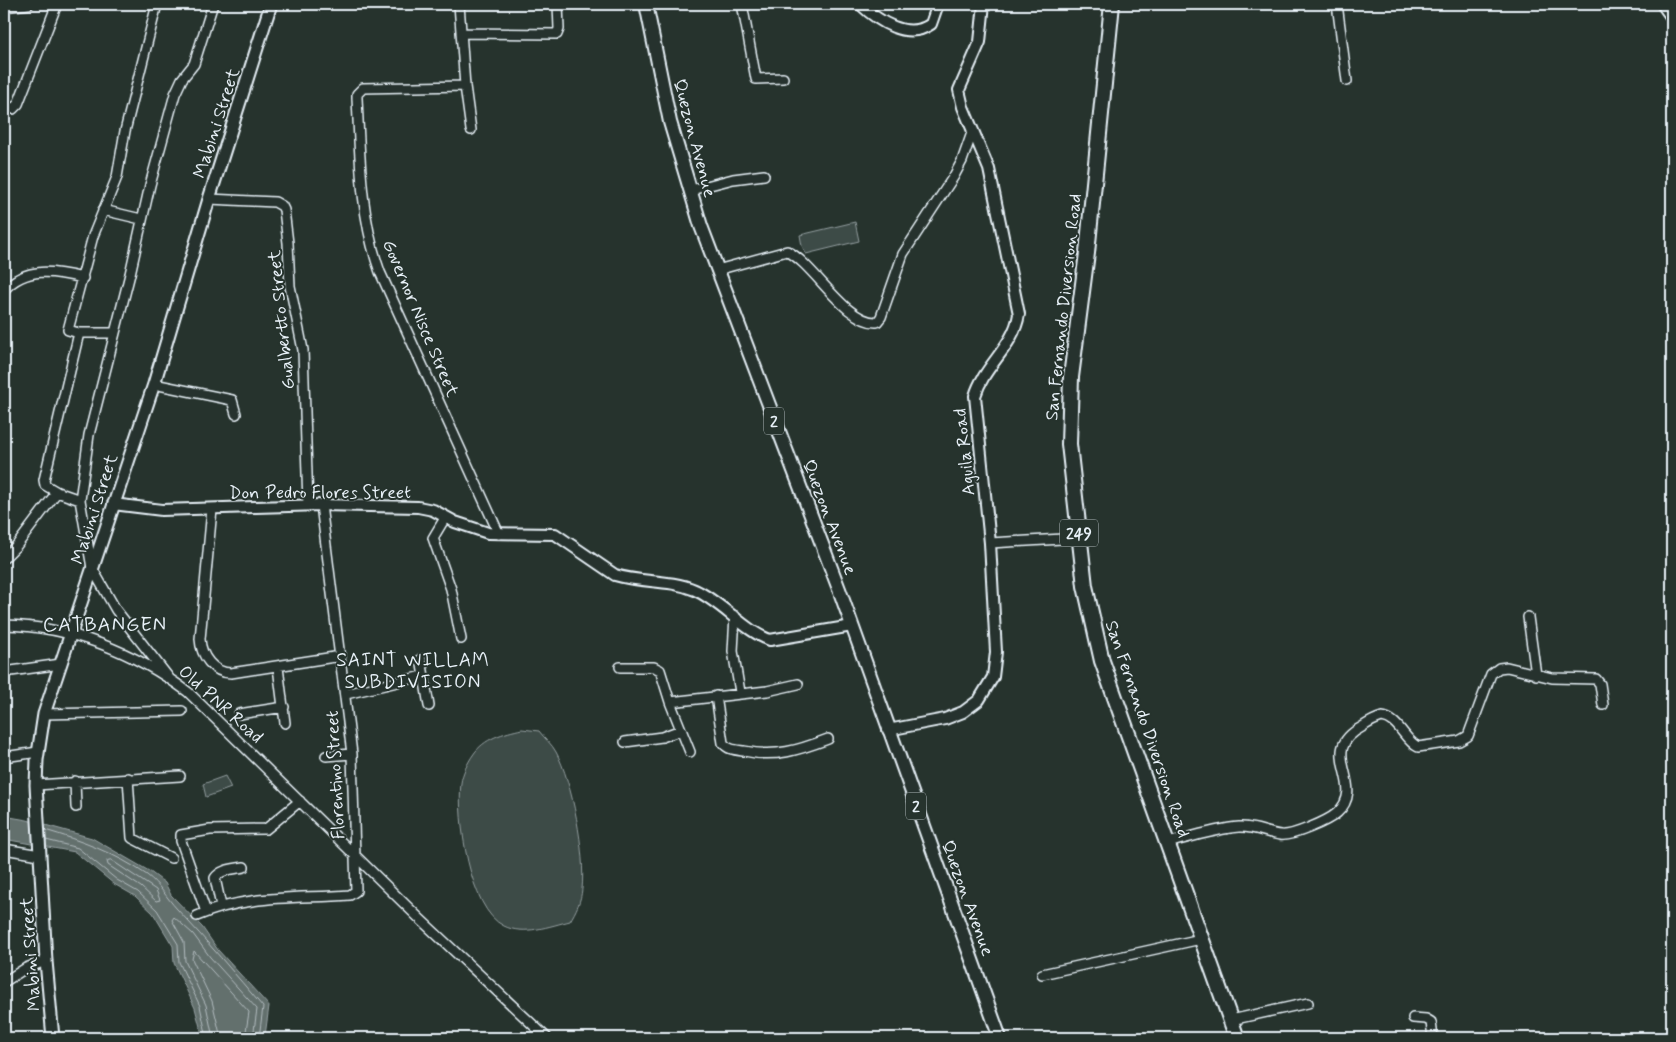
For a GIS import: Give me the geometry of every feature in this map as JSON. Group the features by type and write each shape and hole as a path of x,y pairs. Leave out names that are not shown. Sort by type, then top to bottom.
{"highway":[{"name":"San Fernando Diversion Road","path":"1112,4 1087,253 1071,377 1069,444 1084,586 1098,646 1237,1038"}],"main road":[{"name":"Mabini Street","path":"53,1038 46,961 36,785 38,752 44,714 154,384 209,199 272,4"},
{"name":"Quezon Avenue","path":"646,4 670,122 717,270 852,626 1000,1038"}],"street":[{"path":"4,7 30,4"},
{"path":"4,105 13,109 18,104 57,4"},
{"path":"114,333 80,333 68,330 103,210 117,177 126,130 157,4"},
{"path":"169,678 116,610 92,568 80,500 89,434 130,274 141,219 176,94 182,79 194,64 213,4"},
{"path":"459,4 465,86 471,130"},
{"path":"461,33 557,34 559,28 558,4"},
{"path":"742,4 756,79 783,78"},
{"path":"860,4 873,17 888,26 917,31 931,24 938,4"},
{"name":"Aguila Road","path":"888,730 956,716 971,708 986,693 993,677 996,652 990,543 975,396 984,377 1016,331 1019,314 989,169 959,90 980,42 984,4"},
{"path":"1337,4 1347,81"},
{"path":"1662,4 1672,18"},
{"name":"Governor Nisce Street","path":"465,86 363,88 356,98 359,144 365,219 371,246 380,272 499,534"},
{"path":"717,270 786,251 796,255 830,292 862,319 877,322 881,317 903,254 954,176 962,161 973,130"},
{"path":"691,190 733,179 764,175"},
{"name":"Gualbertto Street","path":"209,199 275,202 282,206 284,210 290,286 303,350 308,505"},
{"path":"103,210 141,219"},
{"path":"4,290 18,278 41,271 57,272 83,278"},
{"path":"80,333 44,478 45,485 56,492 80,500"},
{"path":"154,384 232,400 235,404 236,414"},
{"path":"4,558 17,545 56,492"},
{"name":"Don Pedro Flores Street","path":"113,504 162,510 308,505 418,507 433,510 446,518 473,529 499,534 555,534 615,575 676,584 697,591 770,640 852,626"},
{"name":"Florentino Street","path":"300,801 270,827 262,831 210,830 181,835 202,914 221,906 249,900 354,894 357,888 352,754 342,656 321,505"},
{"path":"212,509 200,639 204,654 215,668 225,673 278,667 342,656"},
{"path":"446,518 433,538 438,557 451,589 461,639"},
{"path":"990,543 1080,538"},
{"path":"735,616 733,651 740,692"},
{"path":"1528,617 1536,675"},
{"name":"Old PNR Road","path":"4,625 28,626 70,634 126,654 169,678 188,692 356,856 547,1038"},
{"path":"421,659 429,706"},
{"path":"4,672 61,664"},
{"path":"278,667 285,723"},
{"path":"620,667 659,668 690,752"},
{"path":"1168,843 1239,827 1287,835 1328,819 1336,813 1346,797 1348,786 1341,746 1352,732 1382,717 1391,719 1418,747 1459,741 1468,736 1472,730 1494,671 1508,667 1560,679 1596,679 1600,684 1603,706"},
{"path":"346,694 424,676"},
{"path":"670,702 740,692 767,691 798,684"},
{"path":"716,696 723,743 729,748 760,754 778,754 794,751 828,739"},
{"path":"239,714 284,707"},
{"path":"44,714 182,711"},
{"path":"625,742 662,737 681,730"},
{"path":"4,757 38,752"},
{"path":"326,756 352,754"},
{"path":"36,785 75,781 180,776"},
{"path":"128,778 132,838 171,858"},
{"path":"75,781 76,807"},
{"path":"4,849 39,850"},
{"path":"221,906 215,878 223,871 244,867"},
{"path":"1042,974 1201,939"},
{"path":"4,982 26,968 46,961"},
{"path":"1230,1020 1308,1003"},
{"path":"1413,1018 1426,1018 1431,1022 1433,1038"}],"shaded area":[{"path":"855,222 859,241 806,254 800,235"},
{"path":"522,729 539,731 554,749 562,765 572,799 580,838 583,875 581,898 570,921 528,930 512,929 504,926 492,917 482,902 468,861 460,798 464,772 478,749 495,737"},
{"path":"225,776 231,788 206,797 203,784"}],"water":[{"path":"4,816 27,820 92,838 149,871 165,883 171,895 202,927 218,950 269,1006 265,1036 261,1038 203,1038 195,1008 174,963 173,946 153,913 135,896 114,884 75,852 4,839"}],"district":[{"name":"CATBANGEN","path":"105,624"},
{"name":"SAINT WILLAM SUBDIVISION","path":"413,670"}]}
